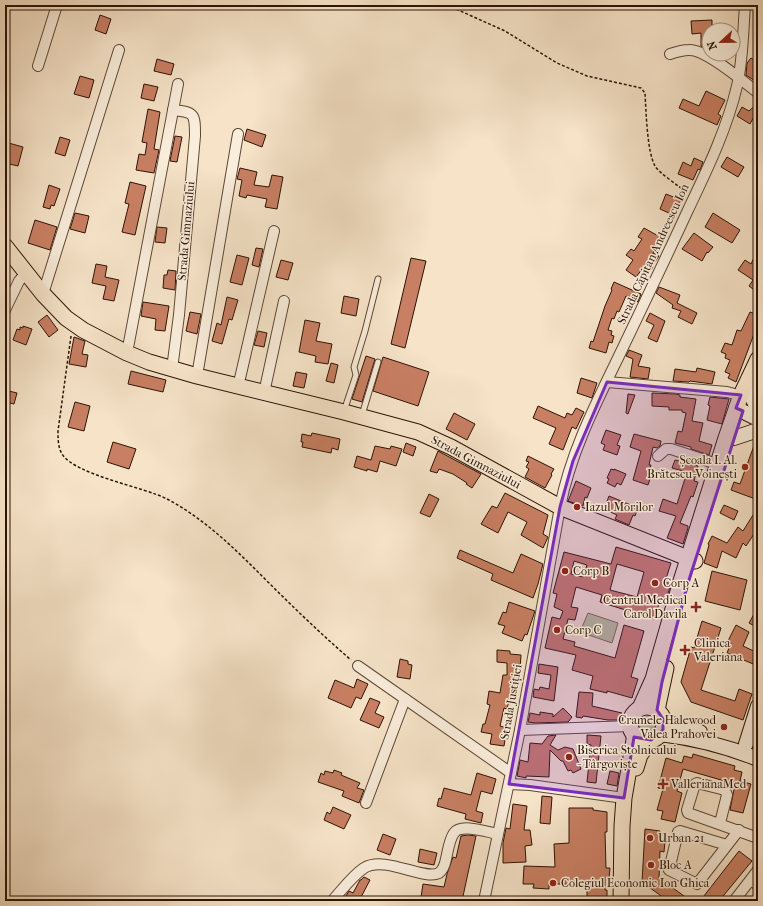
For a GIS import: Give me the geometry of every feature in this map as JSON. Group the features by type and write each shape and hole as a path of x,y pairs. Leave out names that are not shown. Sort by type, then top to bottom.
{"main road":[{"name":"Strada Gimnaziului","path":"5,246 43,294 74,324 127,353 197,376 362,416 435,439 560,507 688,558"},
{"path":"621,901 621,853 624,798 633,730 632,718 640,708 653,680 702,511 734,438 758,358"},
{"path":"747,395 758,410"},
{"path":"747,395 758,418"},
{"path":"627,901 627,853 632,787 637,763 640,755 656,737 664,725 660,714 662,682 688,558 747,395"},
{"path":"734,438 758,430"},
{"path":"640,708 648,707 660,714 672,724 752,746 758,706"},
{"path":"633,730 641,739 656,737 693,739 744,753 758,759"}],"street":[{"path":"38,66 58,5"},
{"name":"Strada Căpitan Andreescu Ion","path":"560,507 572,460 694,198 720,138 728,116 738,78 745,5"},
{"path":"43,294 119,50"},
{"path":"670,54 689,50 697,51 710,58 758,93"},
{"path":"127,353 178,84"},
{"name":"Strada Gimnaziului","path":"172,369 179,315 195,136 194,116 190,112 173,110"},
{"path":"197,376 238,134"},
{"path":"238,387 274,231"},
{"path":"5,310 20,281 26,273"},
{"path":"264,393 284,301"},
{"path":"607,382 678,387 747,395"},
{"path":"658,456 666,449 670,449 721,465"},
{"name":"Strada Justiției","path":"484,901 520,730 560,507"},
{"path":"358,666 511,773"},
{"path":"366,803 405,699"},
{"path":"520,730 633,730"},
{"path":"720,823 727,795 725,790 697,783 695,784 687,810 688,812 758,838"},
{"path":"509,784 530,785 624,798"},
{"path":"332,901 356,875 365,868 374,864 383,864 433,874 439,872 443,868 453,834 457,830 463,828 498,834"},
{"path":"726,845 680,831 678,832 669,870 697,884 739,830"},
{"path":"734,901 758,870"}],"lane":[{"path":"344,412 356,375 354,367 378,279"},
{"path":"362,416 378,362"},
{"path":"749,882 758,888"}],"path":[{"path":"447,5 505,31 557,63 587,76 641,88 645,92 647,131 655,167 694,198"},
{"path":"74,324 58,431 58,446 62,455 70,463 117,482 166,498 197,517 233,547 318,631 358,666"}],"highlighted area":[{"path":"607,382 741,395 736,408 743,411 688,583 662,682 657,710 663,719 663,730 651,740 634,737 624,798 509,784 560,507 573,461"}],"green space":[{"path":"588,613 618,623 612,643 580,632"},
{"path":"647,714 651,715 655,719 655,727 651,731 647,732 643,731 639,727 638,723 639,719 643,715"}],"building":[{"path":"100,15 111,19 106,34 95,30"},
{"path":"712,20 712,22 701,22 701,33 692,34 691,21"},
{"path":"751,58 758,62 758,83 746,75 747,63"},
{"path":"157,59 174,64 171,75 154,71"},
{"path":"80,76 94,80 89,98 74,94"},
{"path":"144,84 158,87 154,101 141,98"},
{"path":"706,91 725,100 718,114 721,116 717,125 679,108 683,99 699,106"},
{"path":"758,103 758,109 750,124 737,116 742,107 749,111"},
{"path":"148,109 160,112 154,149 159,150 154,173 136,170 139,154 145,155 147,143 142,142"},
{"path":"247,129 266,135 262,147 244,140"},
{"path":"175,136 182,137 177,162 170,161"},
{"path":"60,137 70,140 65,156 55,153"},
{"path":"5,142 23,147 18,166 5,163"},
{"path":"727,157 744,167 738,177 721,167"},
{"path":"694,158 703,162 700,170 698,169 693,180 678,174 683,162 691,166"},
{"path":"240,168 257,172 254,185 269,187 272,175 283,177 277,209 265,207 267,199 247,195 246,198 239,196 242,180 237,179"},
{"path":"130,182 146,186 135,235 122,232 129,204 125,203"},
{"path":"49,185 60,189 54,206 51,205 50,209 43,207"},
{"path":"666,194 681,200 677,209 675,208 671,214 660,209"},
{"path":"75,213 89,216 85,233 70,229"},
{"path":"713,213 740,230 732,243 705,227"},
{"path":"35,220 57,227 50,250 28,243"},
{"path":"157,227 167,228 165,243 155,242"},
{"path":"644,228 662,238 653,253 659,256 652,266 653,267 648,273 643,268 636,277 626,270 633,260 626,255 631,249 634,251 642,239 638,237"},
{"path":"694,233 713,247 708,253 707,252 702,261 682,249"},
{"path":"256,248 263,249 259,267 252,265"},
{"path":"758,249 758,293 749,286 753,280 738,270 745,260 751,264"},
{"path":"237,255 249,258 242,285 230,282"},
{"path":"411,258 426,261 405,348 391,344"},
{"path":"281,260 293,263 288,280 276,277"},
{"path":"96,264 107,266 105,277 119,280 114,301 103,299 106,286 92,283"},
{"path":"168,270 176,271 175,290 163,288 164,275 167,275"},
{"path":"614,282 641,294 638,302 626,296 619,312 617,311 614,319 612,318 608,330 612,331 611,335 614,336 612,343 609,342 606,353 589,348 591,341 593,342"},
{"path":"659,287 680,295 677,303 697,313 692,324 678,317 681,311 672,308 673,305 656,293"},
{"path":"344,296 359,299 356,316 341,313"},
{"path":"227,297 238,300 232,320 229,319 222,344 212,341 217,323 221,325"},
{"path":"143,302 169,306 165,331 155,330 156,319 141,316"},
{"path":"190,312 201,314 197,334 186,331"},
{"path":"750,312 758,315 758,327 757,326 736,382 728,378 730,374 725,372 730,360 725,358 726,354 721,352 725,343 732,345 737,330 741,331"},
{"path":"650,313 665,321 657,342 648,338 654,325 646,321"},
{"path":"47,315 58,330 49,337 38,322"},
{"path":"305,320 320,323 316,341 332,344 328,364 315,362 316,356 299,352"},
{"path":"23,326 32,329 26,345 13,340 17,329 20,330 20,327 23,328"},
{"path":"258,331 267,333 264,347 254,345"},
{"path":"74,337 85,341 82,354 88,355 86,367 69,364"},
{"path":"629,350 642,355 638,366 650,368 648,379 630,377 633,359 626,356"},
{"path":"366,356 375,359 362,402 352,399"},
{"path":"383,357 429,372 418,406 373,391"},
{"path":"331,363 338,365 334,383 326,381"},
{"path":"697,368 715,372 712,384 690,381 673,381 675,369 696,372"},
{"path":"131,371 166,380 163,392 128,384"},
{"path":"296,372 307,374 304,388 293,386"},
{"path":"581,378 597,383 592,398 577,393"},
{"path":"5,390 17,393 14,404 5,402"},
{"path":"652,393 676,394 680,395 680,397 696,399 692,421 703,423 699,441 712,445 709,455 691,449 691,447 675,443 678,431 682,432 686,413 682,412 682,410 669,410 669,407 652,406"},
{"path":"628,394 635,395 628,414 626,413"},
{"path":"710,397 729,399 722,424 707,420"},
{"path":"75,402 90,406 84,431 68,427"},
{"path":"538,406 565,418 567,413 572,415 576,408 584,412 576,429 572,427 563,450 549,444 556,428 533,418"},
{"path":"454,413 475,424 467,440 446,429"},
{"path":"606,430 621,435 617,445 620,446 617,455 603,450 605,445 601,443"},
{"path":"312,433 340,439 338,450 332,448 331,453 302,447 302,434 311,436"},
{"path":"634,434 661,441 660,446 657,448 653,447 649,465 651,465 649,472 652,473 648,485 633,480 641,451 630,447"},
{"path":"758,439 758,500 731,490 734,482 740,484 756,440"},
{"path":"113,442 136,449 129,469 107,462"},
{"path":"406,443 416,447 413,456 403,452"},
{"path":"375,446 390,449 391,446 402,449 396,466 380,461 377,472 354,467 357,456 371,460"},
{"path":"438,451 481,474 472,488 453,474 439,469 437,473 430,471"},
{"path":"528,456 554,469 545,488 525,477 529,469 526,467 529,462 526,461"},
{"path":"675,460 686,463 687,461 698,466 694,481 698,482 693,497 691,496 680,523 688,526 683,544 667,538 676,516 659,511 663,499 677,504 687,472 672,468"},
{"path":"611,469 626,474 621,485 617,483 615,487 607,483 609,479 607,478"},
{"path":"576,481 591,488 587,498 585,497 583,506 568,501"},
{"path":"505,493 548,515 543,534 548,537 543,548 521,535 527,522 508,512 498,533 481,524 492,506 497,508"},
{"path":"429,494 439,499 430,517 420,513"},
{"path":"609,496 638,508 629,525 615,519 617,515 604,509"},
{"path":"724,505 738,511 734,520 720,513"},
{"path":"758,507 758,537 754,534 746,546 743,543 736,558 722,551 717,568 704,563 708,544 712,536 727,543 738,527 743,531"},
{"path":"616,547 671,563 665,582 671,584 665,603 660,601 654,619 600,602 602,595 576,587 571,607 578,608 575,620 568,619 563,639 575,642 574,646 615,658 624,625 644,631 631,677 638,679 632,698 607,691 607,693 590,689 593,676 572,670 576,655 545,648 552,617 560,619 563,611 554,607 557,594 553,593 564,552 611,564","holes":["574,561 587,565 583,577 571,574","617,564 644,572 637,597 610,590"]},
{"path":"460,550 513,573 521,554 543,564 533,598 491,580 493,574 457,558"},
{"path":"712,571 747,580 740,610 705,601"},
{"path":"509,602 535,611 527,635 525,634 522,641 502,633 505,626 498,624 503,612 506,613"},
{"path":"758,607 758,628 749,623"},
{"path":"702,621 721,628 701,690 735,701 739,689 752,694 743,720 691,702 681,682 691,647 694,648"},
{"path":"736,625 749,632 743,646 758,653 758,666 727,653 731,643 728,641"},
{"path":"497,650 510,651 510,654 521,655 520,669 518,668 515,688 512,687 507,709 504,708 500,726 507,728 504,746 490,744 492,734 481,732 483,724 485,724 490,705 487,704 489,691 500,693 503,675 507,675 507,663 497,662"},
{"path":"400,659 408,661 408,664 412,665 410,679 397,677"},
{"path":"539,664 558,667 554,701 533,697 534,689 539,690 540,687 549,689 551,675 538,673"},
{"path":"357,679 368,684 361,699 356,697 351,708 328,698 335,680 354,688"},
{"path":"579,692 593,693 592,706 622,713 620,720 608,720 583,716 582,718 576,717"},
{"path":"370,698 380,702 375,713 384,717 379,728 360,720"},
{"path":"563,708 572,717 568,722 528,722 530,713 540,715 540,712 553,714 553,717"},
{"path":"556,735 550,745 558,750 565,747 573,749 581,769 573,773 571,770 568,771 563,761 561,761 550,750 549,777 526,776 526,778 517,776 520,760 528,762 530,743 542,744 548,736"},
{"path":"587,735 601,736 596,783 587,782 591,745 587,744"},
{"path":"693,754 735,766 734,770 742,772 740,781 751,784 743,813 730,810 735,784 683,769 677,791 682,793 675,822 661,819 663,811 657,810 663,789 658,788 666,758 682,763 684,756 692,758"},
{"path":"334,770 342,773 341,775 360,783 357,788 364,790 359,803 342,796 344,791 318,782 321,773 324,775 325,771 333,773"},
{"path":"610,771 619,773 617,786 607,784"},
{"path":"477,773 496,779 492,794 481,791 476,811 483,813 481,823 465,819 466,814 437,806 444,788 471,795"},
{"path":"542,796 552,797 550,824 540,823"},
{"path":"513,804 527,806 524,830 530,830 532,845 525,846 526,862 503,863 503,843 506,828 510,829"},
{"path":"333,807 351,815 344,829 324,820 327,812 330,814"},
{"path":"569,808 593,808 593,810 607,812 607,832 605,832 606,868 610,868 609,878 605,878 607,901 587,901 587,884 549,884 549,889 533,888 534,884 523,884 524,866 555,867 554,844 569,843"},
{"name":"Bloc A","path":"645,829 660,831 660,840 665,841 664,852 660,851 659,878 691,901 668,901 642,882"},
{"path":"383,834 396,839 390,855 377,850"},
{"path":"461,836 476,836 462,901 441,901 421,897 423,884 444,887 453,857 456,858"},
{"path":"420,849 437,853 434,865 418,862"},
{"name":"Bloc A","path":"739,851 752,861 719,901 700,901"},
{"path":"364,877 370,880 359,901 343,901 349,891 353,893 360,880"}],"place":[{"name":"Școala I. Al. Brătescu-Voinești","path":"745,467"},
{"name":"Iazul Morilor","path":"577,507"},
{"name":"Corp B","path":"565,571"},
{"name":"Corp A","path":"655,583"},
{"name":"Centrul Medical Carol Davila","path":"696,607"},
{"name":"Corp C","path":"557,630"},
{"name":"Clinica Valeriana","path":"685,650"},
{"name":"Cramele Halewood Valea Prahovei","path":"724,727"},
{"name":"Biserica Stolnicului - Târgoviște","path":"569,757"},
{"name":"VallerianaMed","path":"663,784"},
{"name":"Urban 21","path":"650,838"},
{"name":"Bloc A","path":"651,865"},
{"name":"Colegiul Economic Ion Ghica","path":"553,883"}]}
